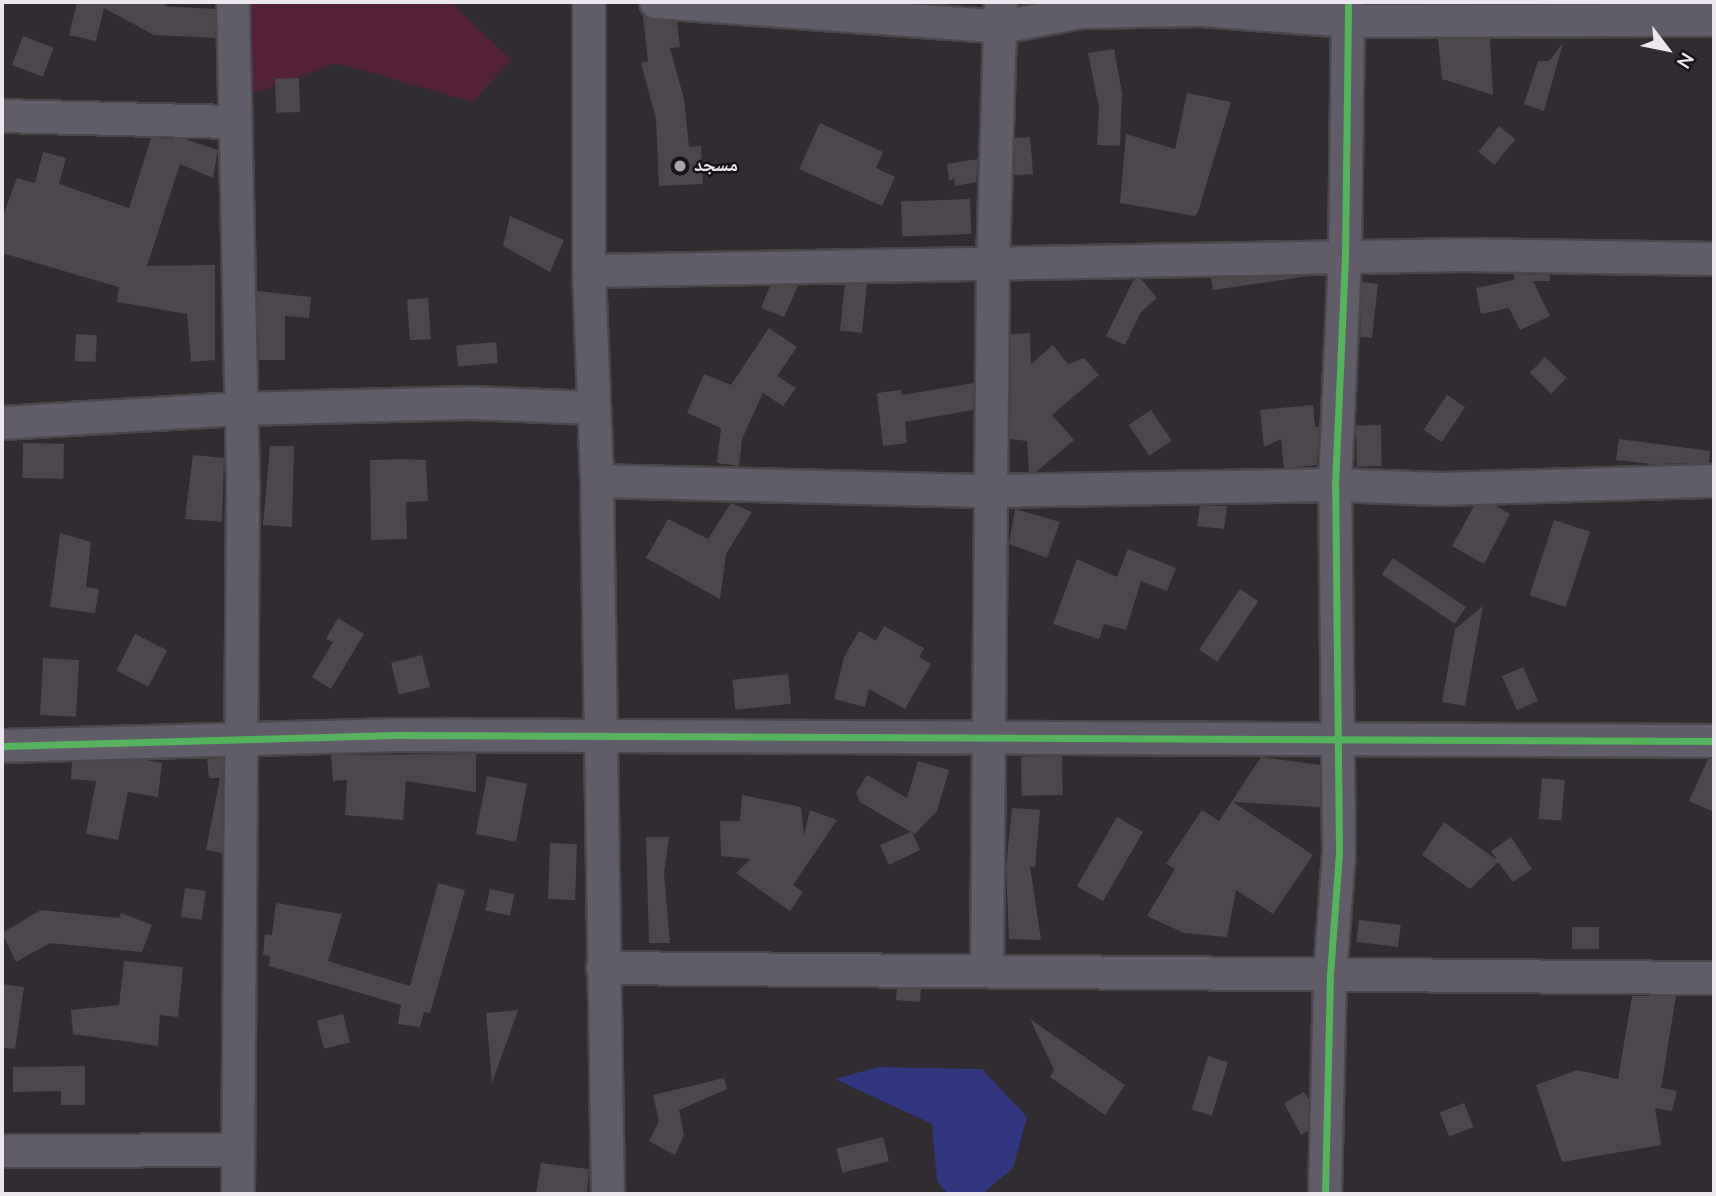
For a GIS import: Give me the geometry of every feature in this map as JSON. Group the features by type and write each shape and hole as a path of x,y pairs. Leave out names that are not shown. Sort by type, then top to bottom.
{"street":[{"path":"233,2 241,741 238,1194"},
{"path":"589,2 589,271 597,481 608,1194"},
{"path":"656,2 1001,15 1162,10 1348,11 1714,20"},
{"path":"1325,1194 1330,975 1339,852 1340,739 1335,485 1346,257 1348,11"},
{"path":"988,971 992,737 990,491 993,264 1001,15"},
{"path":"2,116 233,122"},
{"path":"589,271 1346,257 1714,259"},
{"path":"2,423 239,409 470,403 593,408"},
{"path":"597,481 990,491 1335,485 1440,489 1714,481"},
{"path":"2,747 396,735 1714,741"},
{"path":"603,968 1714,978"},
{"path":"2,1152 237,1150"}],"shaded area":[{"path":"247,2 451,2 511,60 473,102 337,63 229,102"},
{"path":"878,1067 982,1069 1027,1117 1013,1168 982,1194 948,1194 937,1181 932,1124 835,1079"}],"building":[{"path":"77,2 166,2 165,6 215,9 215,38 154,35 104,8 96,41 69,35"},
{"path":"643,16 677,22 680,47 670,48 684,99 689,147 701,146 703,184 659,186 656,119 641,63 648,61"},
{"path":"23,36 54,48 43,77 12,65"},
{"path":"1438,39 1490,39 1493,95 1442,79"},
{"path":"1563,43 1544,111 1524,104 1538,61 1549,61"},
{"path":"1114,49 1122,93 1120,146 1097,145 1099,108 1088,53"},
{"path":"299,78 300,112 276,113 275,79"},
{"path":"1187,93 1231,102 1198,212 1195,216 1120,203 1126,134 1175,149"},
{"path":"820,123 883,152 876,168 895,177 882,206 799,169"},
{"path":"1499,126 1515,139 1495,165 1478,152"},
{"path":"1030,137 1033,174 1014,175 1015,138"},
{"path":"151,138 184,139 218,150 213,178 180,164 147,266 215,265 215,360 191,362 187,314 117,302 119,287 2,253 2,218 17,178 35,183 43,152 66,158 59,184 129,208"},
{"path":"978,159 976,182 955,186 954,179 949,180 947,164"},
{"path":"970,199 971,234 902,236 901,201"},
{"path":"510,216 564,240 550,272 503,246"},
{"path":"1514,274 1550,275 1550,281 1533,281 1550,316 1520,330 1509,308 1481,314 1476,288 1514,280"},
{"path":"1309,276 1213,290 1211,278"},
{"path":"1134,279 1141,279 1157,298 1141,312 1125,345 1106,336"},
{"path":"845,282 867,284 862,333 840,330"},
{"path":"1362,282 1378,284 1372,338 1360,337"},
{"path":"770,286 798,286 784,317 761,308"},
{"path":"257,291 311,297 309,318 285,316 285,360 259,360"},
{"path":"428,298 431,339 410,340 407,299"},
{"path":"769,328 797,347 777,376 796,388 783,406 763,393 742,439 739,466 717,463 721,428 687,413 704,374 731,385"},
{"path":"1030,333 1031,364 1053,345 1068,364 1084,358 1099,375 1052,415 1074,440 1036,472 1029,472 1027,441 1010,439 1011,334"},
{"path":"76,334 97,335 96,362 75,361"},
{"path":"496,342 498,363 458,366 456,345"},
{"path":"1545,357 1567,378 1551,394 1530,373"},
{"path":"974,383 973,410 905,422 907,443 883,446 877,393 901,390 902,395"},
{"path":"1447,395 1465,407 1442,442 1424,430"},
{"path":"1313,405 1315,427 1319,427 1317,465 1284,468 1281,439 1264,447 1260,410"},
{"path":"1151,410 1172,441 1149,456 1129,425"},
{"path":"1356,425 1381,425 1382,466 1357,466"},
{"path":"1619,439 1710,451 1709,463 1652,464 1616,460"},
{"path":"23,443 64,444 63,479 22,478"},
{"path":"270,446 294,446 292,527 263,525"},
{"path":"193,455 224,458 222,522 185,519"},
{"path":"370,460 426,460 428,501 406,502 407,539 371,540"},
{"path":"731,503 752,512 726,554 720,599 646,558 668,519 708,539"},
{"path":"1200,506 1227,506 1224,529 1197,526"},
{"path":"1474,506 1496,506 1510,514 1484,564 1452,546"},
{"path":"1015,509 1060,522 1047,558 1009,544"},
{"path":"1554,520 1590,532 1566,607 1530,595"},
{"path":"60,533 91,542 86,587 99,589 95,613 50,607"},
{"path":"1128,549 1176,568 1167,591 1141,581 1126,630 1104,624 1099,639 1053,624 1077,559 1117,577"},
{"path":"1393,558 1466,607 1455,624 1382,575"},
{"path":"1240,589 1258,601 1217,662 1199,650"},
{"path":"1483,606 1465,706 1442,702 1455,629"},
{"path":"338,618 364,634 331,689 312,677 333,642 326,639"},
{"path":"884,626 924,648 919,657 931,664 905,709 869,689 865,707 834,699 844,657 859,631 876,641"},
{"path":"135,634 167,650 148,687 116,671"},
{"path":"422,655 430,687 399,695 391,663"},
{"path":"43,658 79,660 76,717 40,715"},
{"path":"1523,667 1538,701 1517,710 1502,676"},
{"path":"788,674 791,704 735,710 732,680"},
{"path":"476,754 476,792 406,781 403,820 345,815 347,780 333,781 331,755"},
{"path":"1062,756 1063,795 1022,796 1021,757"},
{"path":"1261,757 1320,765 1320,807 1233,802 1313,855 1273,914 1236,890 1227,937 1184,933 1147,916 1175,869 1166,864 1202,810 1219,821"},
{"path":"223,758 222,853 206,850 220,778 209,778 207,759"},
{"path":"1708,759 1714,759 1714,812 1689,801"},
{"path":"146,760 162,763 158,797 128,792 118,840 86,834 96,781 71,779 72,762"},
{"path":"918,761 949,770 937,811 915,834 912,832 920,850 889,865 880,845 911,832 860,802 856,793 867,775 907,798"},
{"path":"487,776 527,784 516,842 476,834"},
{"path":"1542,778 1565,780 1561,821 1538,819"},
{"path":"742,795 801,807 804,835 810,810 837,820 793,885 803,892 790,911 736,873 751,859 721,856 720,821 740,821"},
{"path":"1012,808 1040,810 1035,868 1030,866 1041,940 1009,939 1006,867"},
{"path":"1117,817 1143,832 1103,901 1077,886"},
{"path":"1444,822 1497,860 1491,851 1511,837 1532,869 1513,882 1498,862 1470,889 1422,855"},
{"path":"646,837 669,837 664,874 670,943 649,943"},
{"path":"550,843 577,844 575,900 548,899"},
{"path":"438,883 465,890 430,1013 424,1012 420,1027 398,1024 401,1005 269,966 270,956 263,955 265,934 272,935 276,903 342,914 328,961 410,986"},
{"path":"185,888 206,891 202,920 181,917"},
{"path":"490,889 514,894 510,916 485,911"},
{"path":"41,910 119,918 121,913 152,925 142,952 50,943 16,962 2,933"},
{"path":"1359,920 1401,925 1398,947 1356,942"},
{"path":"1572,927 1599,927 1599,949 1572,949"},
{"path":"124,961 183,967 178,1017 160,1015 158,1046 73,1034 71,1010 119,1005"},
{"path":"2,984 24,987 15,1049 2,1048"},
{"path":"897,989 921,989 920,1002 896,1000"},
{"path":"1632,996 1676,996 1661,1088 1677,1091 1672,1111 1655,1108 1661,1145 1562,1162 1536,1085 1577,1070 1618,1079"},
{"path":"518,1010 492,1083 486,1013"},
{"path":"343,1014 350,1042 324,1049 317,1021"},
{"path":"1030,1019 1125,1085 1105,1115 1050,1077 1054,1070"},
{"path":"1208,1056 1228,1062 1212,1116 1192,1110"},
{"path":"85,1066 85,1105 61,1105 61,1091 13,1092 13,1067"},
{"path":"724,1078 727,1089 679,1110 684,1135 675,1155 649,1141 659,1121 653,1095"},
{"path":"1304,1092 1309,1100 1308,1131 1301,1135 1284,1103"},
{"path":"1464,1103 1473,1127 1449,1137 1440,1112"},
{"path":"883,1137 889,1161 842,1173 836,1149"},
{"path":"541,1163 589,1169 587,1194 536,1194"}],"cycle path":[{"path":"1325,1194 1330,975 1339,852 1335,485 1345,257 1348,2"},
{"path":"2,746 396,735 1714,741"}],"place":[{"name":"مسجد","path":"680,166"}]}
